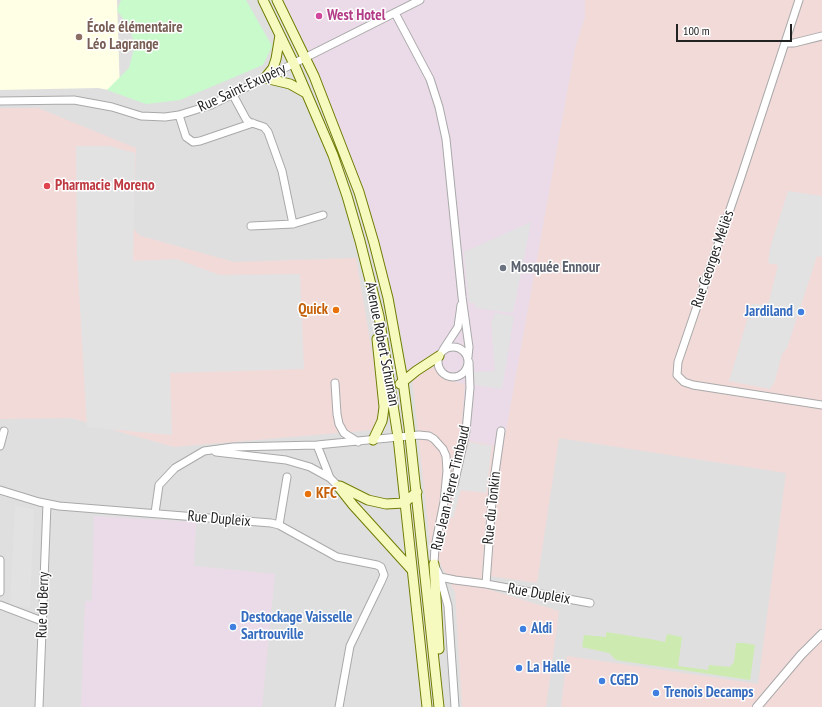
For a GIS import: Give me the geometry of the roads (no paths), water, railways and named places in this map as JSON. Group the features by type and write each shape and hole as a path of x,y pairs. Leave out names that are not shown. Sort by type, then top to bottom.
{"main road":[{"name":"Avenue Robert Schuman","path":"263,0 294,64 333,156 347,196 373,290 379,316 398,437 427,707"},
{"name":"Avenue Robert Schuman","path":"277,0 306,58 359,192 388,298 403,381 410,436 439,705"},
{"path":"280,35 273,68 265,78 290,84 306,93"},
{"path":"373,290 384,406 382,421 373,440"},
{"path":"392,393 403,381 441,354"},
{"path":"338,486 376,503 386,504 404,503 417,492"},
{"path":"338,486 353,505 411,569"},
{"path":"434,564 439,650 439,705"}],"street":[{"name":"Rue Saint-Exupéry","path":"0,101 74,100 112,107 141,116 165,117 179,115 212,105 233,95 306,58 320,49 420,0"},
{"name":"Rue Georges Méliès","path":"799,0 678,362 677,375 684,382 693,385 822,405"},
{"name":"Rue Jean Pierre Timbaud","path":"395,13 430,79 439,107 446,139 462,297 469,347 468,359 470,388 466,430 454,485 444,502 435,547 434,564 440,576 448,606 455,707"},
{"path":"785,43 794,43 822,36"},
{"path":"233,95 246,120 264,127 268,132 282,171 293,224"},
{"path":"179,115 186,137 193,142 253,123"},
{"path":"251,226 293,224 323,215"},
{"name":"Rue Jean Pierre Timbaud","path":"441,354 458,327 462,297"},
{"path":"456,347 465,352 468,359 466,371 458,377 448,377 440,370 438,366 441,354 446,348 456,347"},
{"path":"335,383 339,424 344,433 358,442"},
{"path":"0,446 4,431"},
{"name":"Rue du Tonkin","path":"486,584 493,487 501,431"},
{"path":"155,514 159,485 175,468 204,451 233,447 317,445 423,435 429,436 439,443 443,449 447,463 444,502"},
{"path":"317,445 330,478"},
{"path":"204,451 286,460 310,467 330,478 338,486"},
{"path":"279,526 287,477"},
{"path":"0,499 1,490"},
{"name":"Rue Dupleix","path":"1,490 47,504 270,523 279,526 337,557 376,564 381,567 384,575 350,646 338,707"},
{"name":"Rue du Berry","path":"39,707 47,504"},
{"path":"0,560 0,592"},
{"name":"Rue Dupleix","path":"440,576 455,580 486,584 590,603"},
{"path":"0,605 42,621"},
{"path":"757,707 801,654 822,634"},
{"path":"764,707 778,681"}],"place":[{"name":"West Hotel","path":"319,16"},
{"name":"École élémentaire Léo Lagrange","path":"79,37"},
{"name":"Pharmacie Moreno","path":"47,186"},
{"name":"Mosquée Ennour","path":"503,268"},
{"name":"Quick","path":"336,310"},
{"name":"Jardiland","path":"801,312"},
{"name":"KFC","path":"308,494"},
{"name":"Destockage Vaisselle Sartrouville","path":"233,627"},
{"name":"Aldi","path":"523,629"},
{"name":"La Halle","path":"519,668"},
{"name":"CGED","path":"602,681"},
{"name":"Trenois Decamps","path":"656,693"}]}
